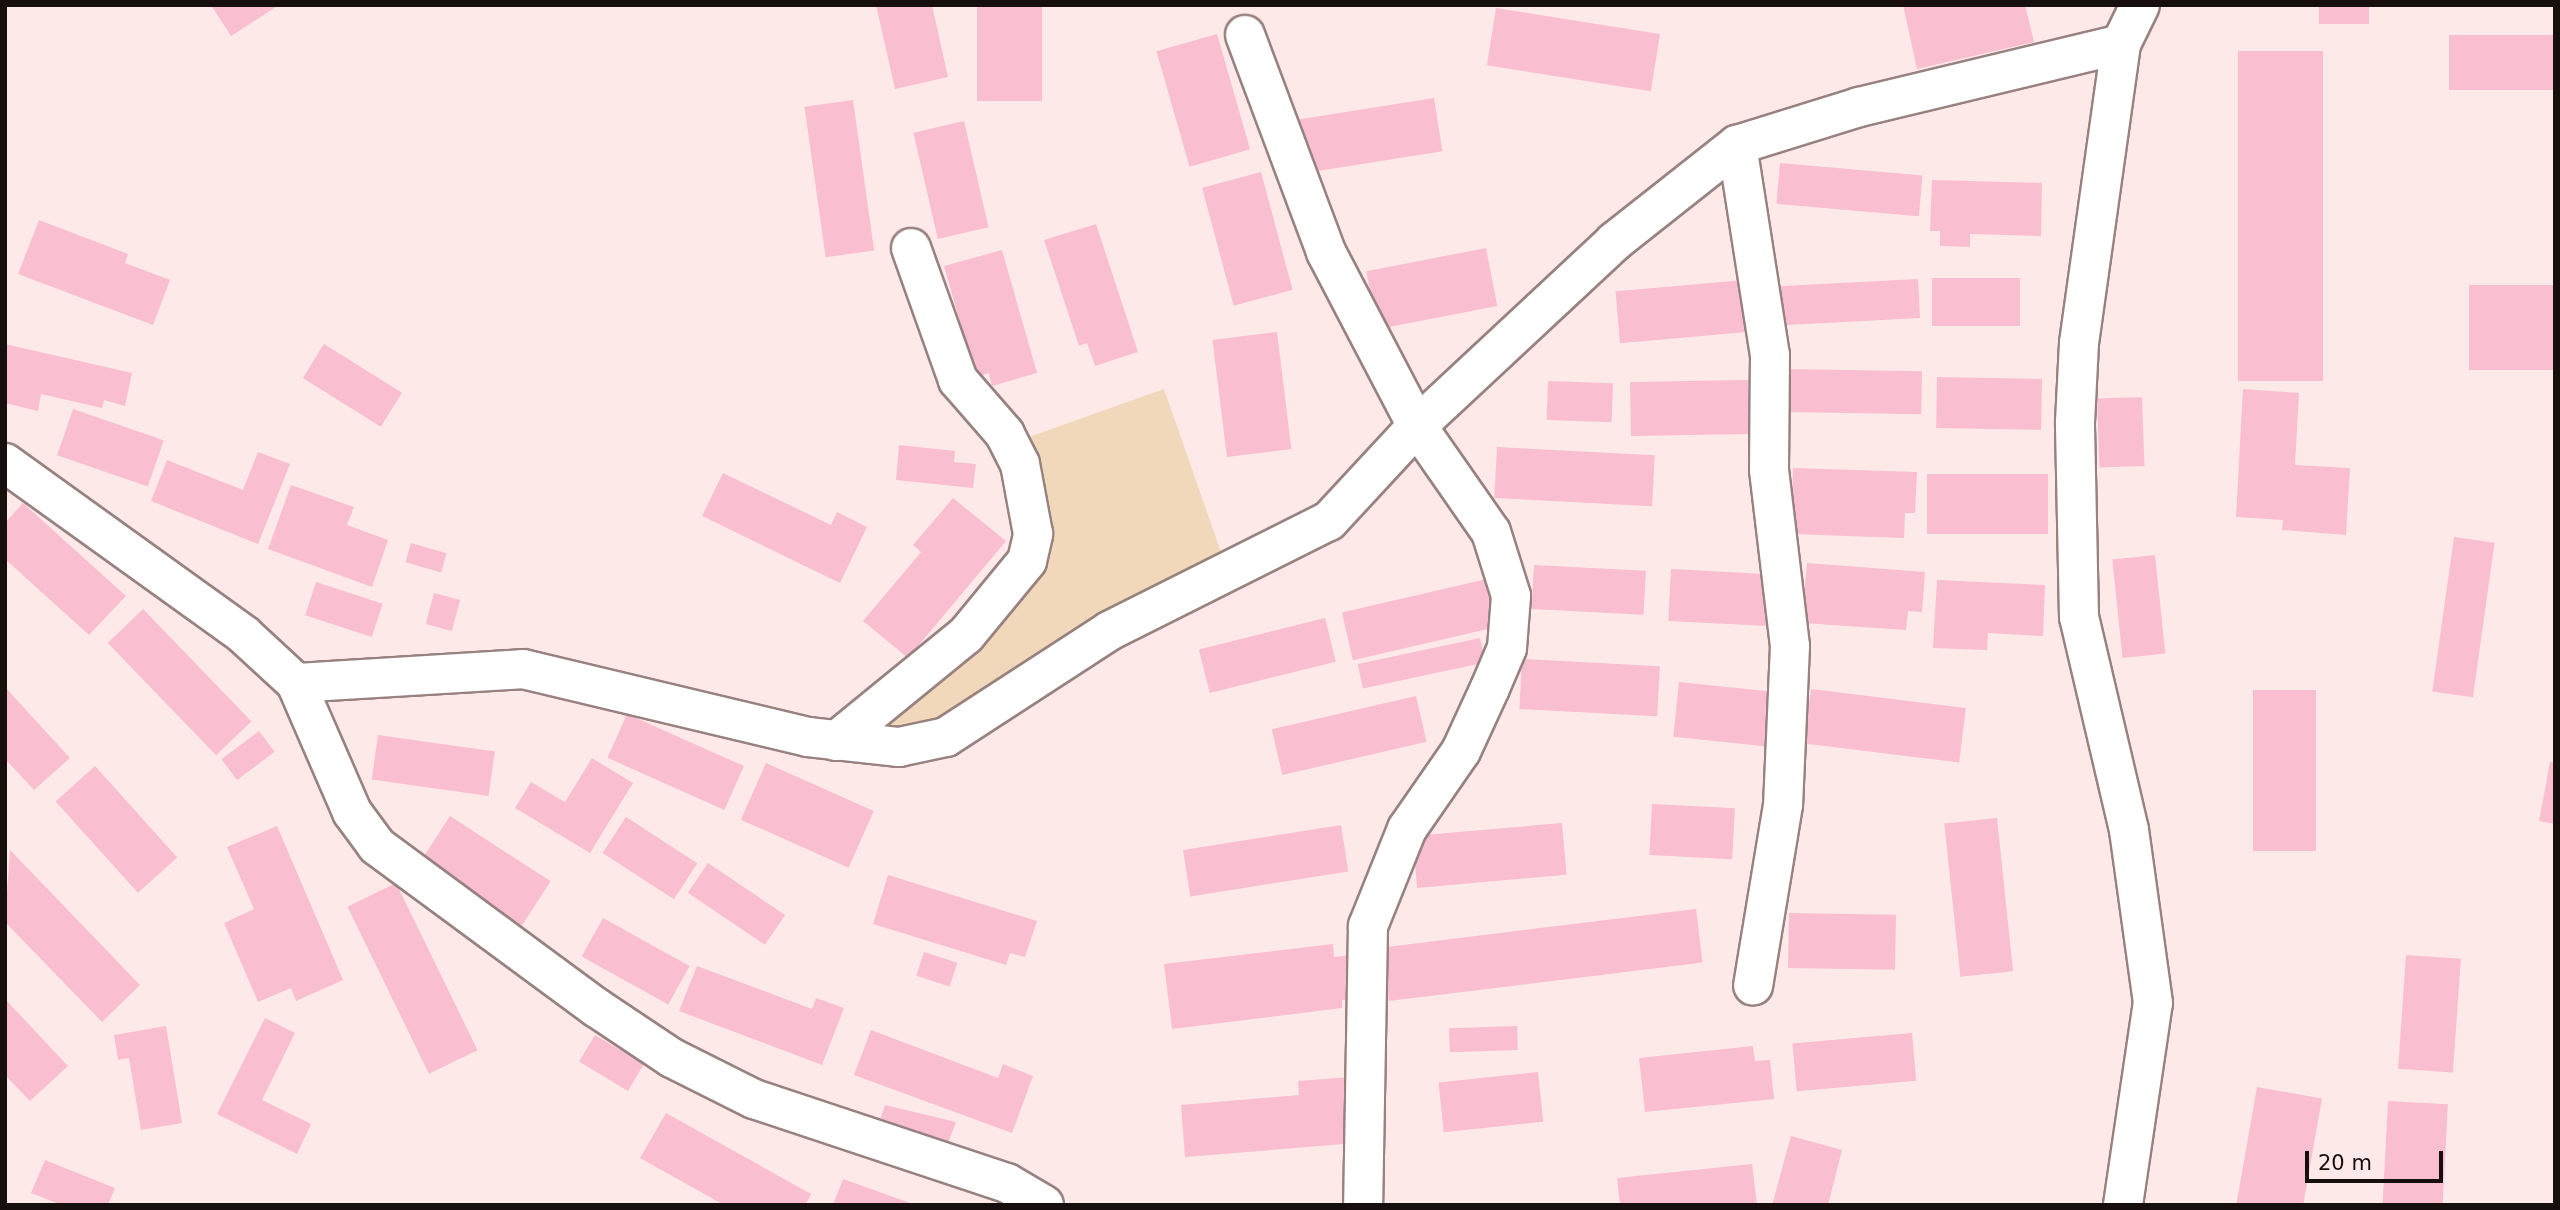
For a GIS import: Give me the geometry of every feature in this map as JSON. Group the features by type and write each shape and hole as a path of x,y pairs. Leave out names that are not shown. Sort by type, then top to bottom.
{"street":[{"path":"2123,1205 2153,1003 2129,830 2079,617 2075,422 2079,343 2121,44 2140,5"},
{"path":"1245,36 1284,153 1326,252 1417,426 1491,532 1507,568 1511,621 1507,648 1461,751 1407,829 1368,926 1363,1205"},
{"path":"296,683 523,669 737,724 836,741 899,747 946,737 1109,631 1329,521 1417,426 1614,242 1737,145 1858,107 2121,44"},
{"path":"1737,145 1770,355 1769,471 1790,646 1783,805 1753,986"},
{"path":"836,741 966,635 1027,561 1033,534 1020,464 1005,434 958,380 911,248"},
{"path":"5,463 244,635 296,683 352,813 377,846 597,1008 672,1058 754,1099 1007,1183 1044,1205"}],"shaded area":[{"path":"1164,389 1222,555 928,730 888,728 888,718 1042,564 1053,534 1029,437"}],"building":[{"path":"211,5 279,5 231,36"},
{"path":"876,5 932,5 948,77 895,89"},
{"path":"977,5 1042,5 1042,101 977,101"},
{"path":"1903,5 2025,5 2034,42 1917,69"},
{"path":"2319,5 2369,5 2369,24 2319,24"},
{"path":"1496,8 1660,34 1651,91 1487,65"},
{"path":"1217,34 1250,149 1190,167 1156,51"},
{"path":"2449,35 2555,35 2555,90 2449,90"},
{"path":"2238,51 2323,51 2323,381 2238,381"},
{"path":"1434,98 1442,151 1305,173 1297,120"},
{"path":"853,100 874,251 826,257 804,107"},
{"path":"964,121 989,227 938,239 913,133"},
{"path":"1780,163 1922,175 1919,216 1776,204"},
{"path":"1261,172 1293,290 1234,306 1202,188"},
{"path":"1932,180 2042,183 2041,236 1970,234 1970,247 1940,246 1940,231 1930,231"},
{"path":"39,220 128,254 125,263 170,280 153,325 18,274"},
{"path":"1096,224 1138,352 1095,366 1087,343 1079,346 1044,240"},
{"path":"1486,248 1497,306 1377,329 1366,271"},
{"path":"1002,250 1037,373 992,386 989,373 976,377 944,266"},
{"path":"1932,278 2020,278 2020,326 1932,326"},
{"path":"1918,279 1920,318 1777,325 1775,286"},
{"path":"1745,280 1750,332 1620,343 1615,291"},
{"path":"2469,285 2555,285 2555,370 2469,370"},
{"path":"1277,332 1291,449 1227,457 1212,340"},
{"path":"5,344 132,373 125,406 104,400 102,408 41,394 38,411 5,403"},
{"path":"324,344 402,393 381,427 303,378"},
{"path":"1786,369 1922,371 1921,414 1785,412"},
{"path":"1937,377 2042,379 2041,430 1936,428"},
{"path":"1748,380 1749,434 1631,436 1630,382"},
{"path":"1548,381 1613,383 1612,422 1547,420"},
{"path":"2243,389 2299,393 2295,465 2350,468 2346,535 2282,530 2283,520 2236,517"},
{"path":"2142,397 2144,466 2099,468 2097,399"},
{"path":"73,409 164,440 148,487 57,455"},
{"path":"899,445 955,451 954,462 976,464 973,488 896,480"},
{"path":"1497,447 1655,455 1652,506 1494,498"},
{"path":"258,452 290,464 258,544 151,501 167,460 243,490"},
{"path":"1793,468 1917,472 1915,513 1905,513 1904,538 1791,534"},
{"path":"723,473 831,525 837,512 867,527 840,583 702,516"},
{"path":"1927,474 2048,474 2048,534 1927,534"},
{"path":"291,485 354,507 347,525 388,540 372,587 268,549"},
{"path":"953,498 1006,541 908,658 863,621 921,552 913,545"},
{"path":"23,503 126,596 89,635 5,559 5,523"},
{"path":"2454,537 2495,543 2473,697 2432,691"},
{"path":"411,543 447,553 441,572 405,562"},
{"path":"2155,555 2165,653 2123,658 2112,559"},
{"path":"1807,563 1925,572 1922,612 1908,611 1906,630 1802,623"},
{"path":"1534,565 1646,571 1644,615 1532,609"},
{"path":"1671,569 1770,574 1767,626 1668,621"},
{"path":"1491,578 1502,626 1353,660 1342,612"},
{"path":"1937,580 2045,585 2043,636 1988,633 1987,650 1933,648"},
{"path":"316,582 383,604 372,637 305,615"},
{"path":"434,593 460,600 452,631 426,624"},
{"path":"143,609 251,721 216,755 108,643"},
{"path":"1325,618 1336,662 1210,693 1199,649"},
{"path":"1480,638 1485,662 1363,688 1358,664"},
{"path":"1522,659 1660,666 1657,716 1519,709"},
{"path":"1679,682 1770,692 1765,746 1673,737"},
{"path":"5,687 70,758 34,790 5,759"},
{"path":"1811,689 1966,708 1959,763 1804,744"},
{"path":"2253,690 2316,690 2316,851 2253,851"},
{"path":"1416,696 1427,742 1282,775 1272,729"},
{"path":"627,714 744,766 724,810 607,758"},
{"path":"259,731 275,752 237,780 221,759"},
{"path":"378,735 495,751 489,796 372,780"},
{"path":"592,758 633,783 590,853 515,808 531,782 565,802"},
{"path":"2550,762 2555,763 2555,824 2539,821"},
{"path":"766,763 874,811 849,868 741,820"},
{"path":"95,766 177,857 138,893 56,801"},
{"path":"1652,804 1735,808 1732,859 1649,855"},
{"path":"450,816 551,881 522,926 421,860"},
{"path":"626,817 697,863 674,899 603,853"},
{"path":"1997,818 2013,971 1960,977 1944,824"},
{"path":"1562,823 1567,875 1417,888 1413,836"},
{"path":"1341,825 1348,871 1190,896 1183,850"},
{"path":"277,826 343,980 296,1001 291,988 258,1002 224,923 254,909 227,847"},
{"path":"10,850 140,985 102,1022 5,922"},
{"path":"708,863 785,915 765,945 688,893"},
{"path":"888,875 1037,921 1025,957 1010,953 1006,965 873,924"},
{"path":"396,883 478,1050 429,1074 347,907"},
{"path":"1696,909 1703,963 1389,1001 1382,948"},
{"path":"1789,913 1896,915 1895,970 1788,968"},
{"path":"603,918 690,966 668,1004 582,956"},
{"path":"1333,944 1334,957 1351,955 1356,999 1342,1000 1342,1008 1172,1029 1164,964"},
{"path":"924,952 957,963 950,987 916,976"},
{"path":"2406,955 2461,959 2453,1073 2398,1069"},
{"path":"697,966 812,1009 816,998 844,1008 822,1065 679,1011"},
{"path":"5,999 68,1066 30,1101 5,1075"},
{"path":"265,1018 295,1033 262,1100 311,1124 297,1154 217,1114"},
{"path":"166,1026 182,1123 141,1130 129,1058 118,1060 114,1035"},
{"path":"1517,1026 1518,1050 1450,1052 1449,1028"},
{"path":"871,1030 998,1078 1003,1064 1033,1076 1012,1133 854,1075"},
{"path":"1912,1033 1916,1081 1797,1091 1792,1043"},
{"path":"595,1035 644,1064 628,1091 579,1062"},
{"path":"1753,1046 1755,1061 1770,1060 1774,1099 1645,1112 1639,1058"},
{"path":"1538,1072 1543,1122 1444,1132 1439,1082"},
{"path":"1350,1077 1356,1143 1185,1157 1181,1105 1299,1095 1298,1081"},
{"path":"2257,1087 2322,1098 2303,1205 2236,1205"},
{"path":"2388,1101 2448,1104 2443,1205 2383,1205"},
{"path":"885,1105 956,1122 946,1148 879,1123"},
{"path":"666,1113 811,1194 805,1205 724,1205 640,1158"},
{"path":"1791,1136 1842,1150 1828,1205 1772,1205"},
{"path":"45,1160 115,1188 108,1205 62,1205 31,1193"},
{"path":"1752,1164 1757,1205 1620,1205 1617,1178"},
{"path":"843,1179 913,1204 913,1205 833,1205"}]}
